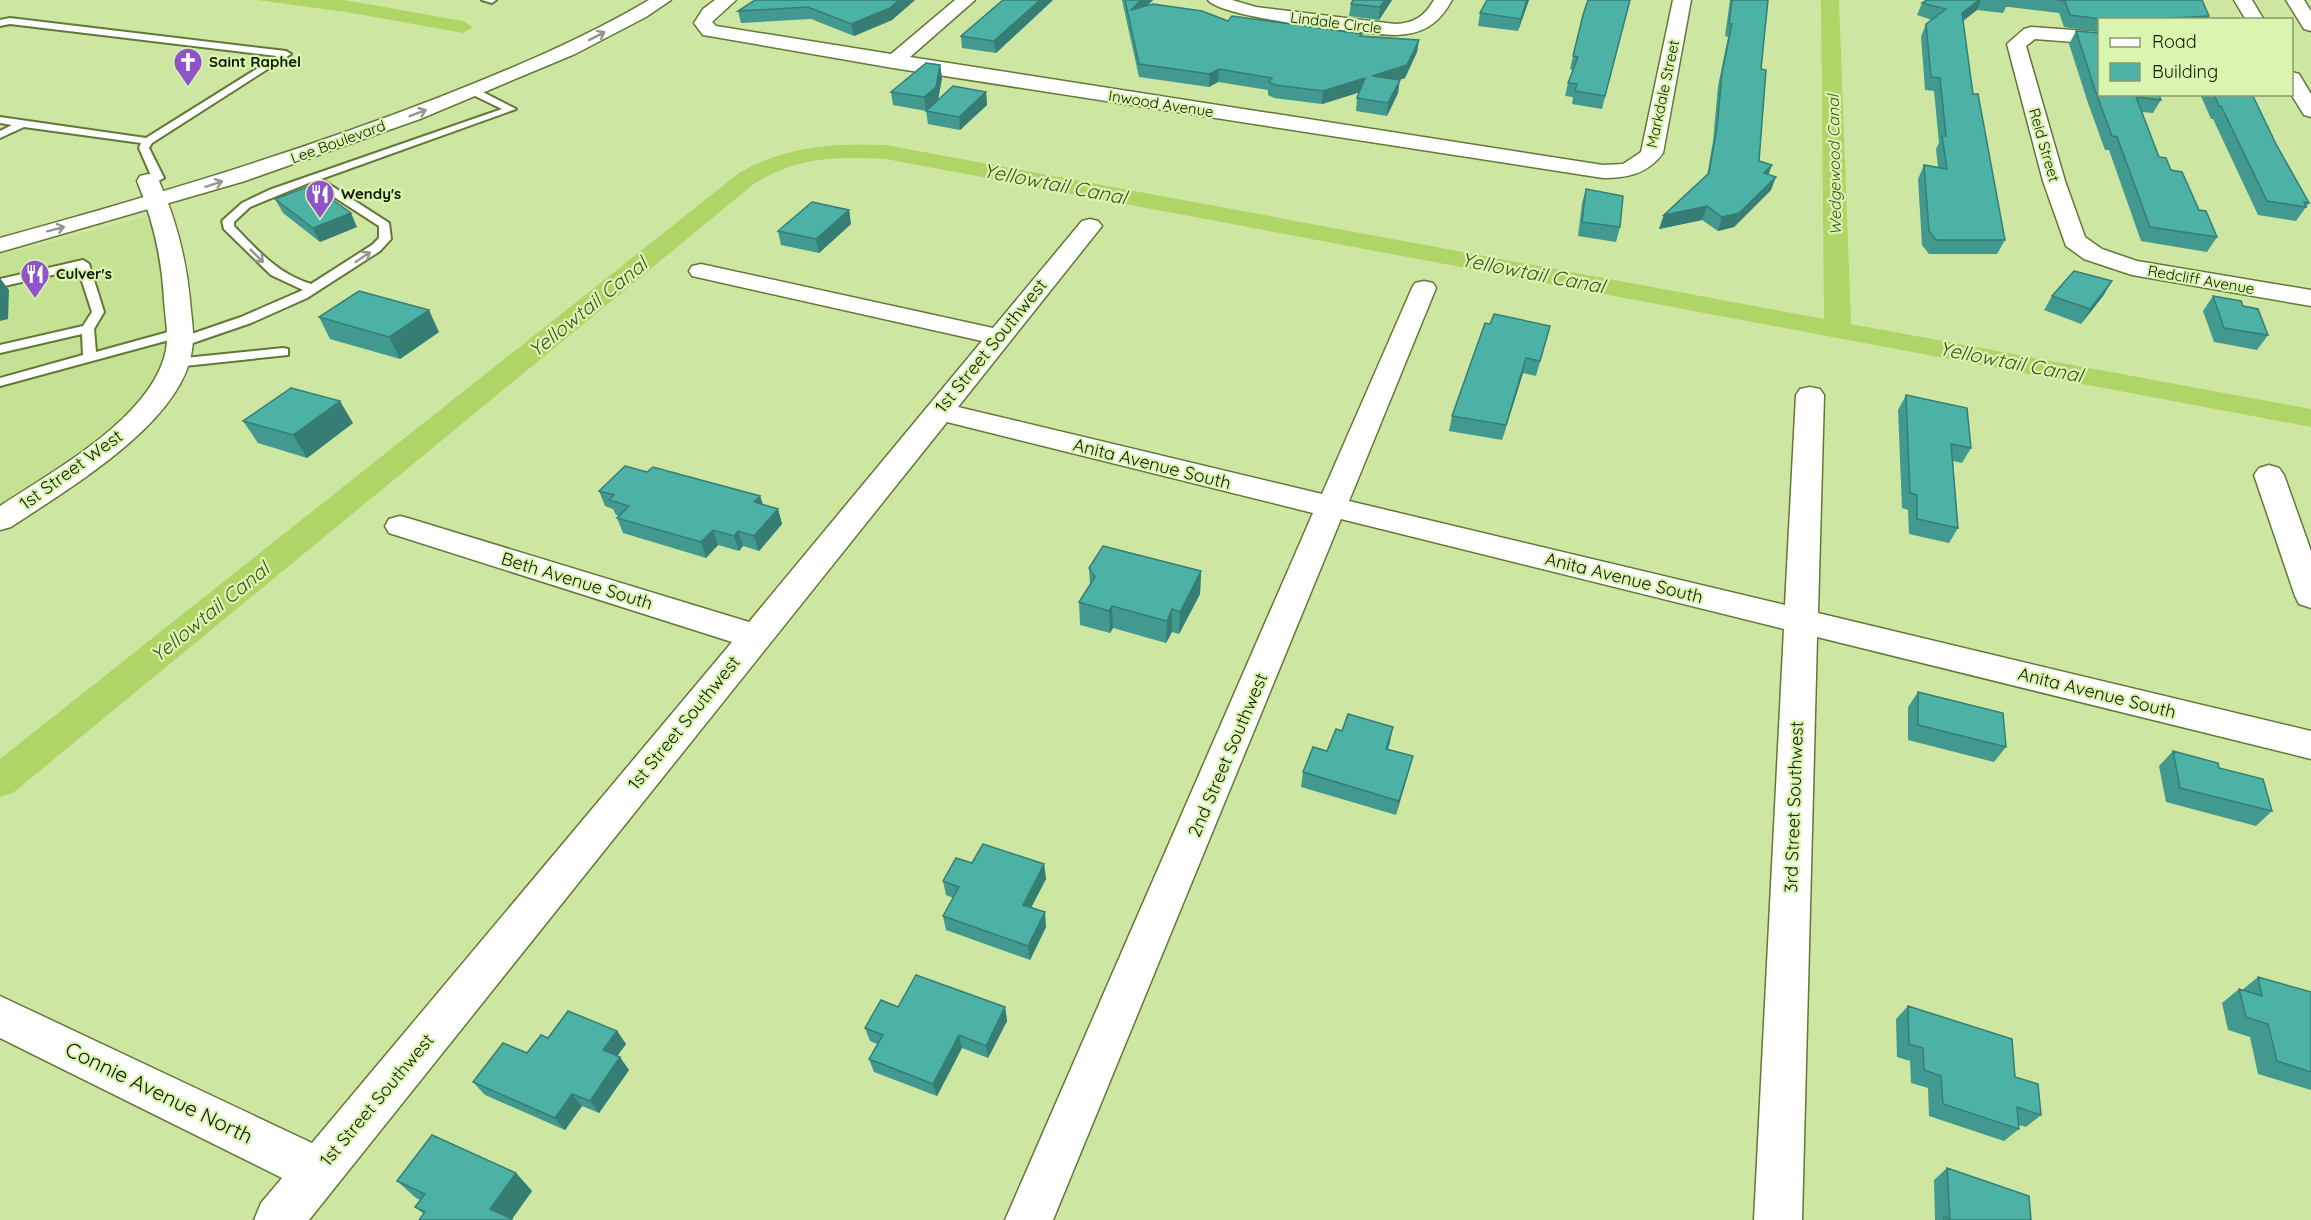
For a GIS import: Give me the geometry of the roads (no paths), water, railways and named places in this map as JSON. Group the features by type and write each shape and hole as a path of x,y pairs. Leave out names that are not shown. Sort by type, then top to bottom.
{"street":[{"name":"Lee Boulevard","path":"86,198 292,158 473,91 575,46 662,0"},
{"name":"Inwood Avenue","path":"727,0 709,13 702,23 710,31 1584,171 1624,172"},
{"path":"893,62 966,0"},
{"name":"Lindale Circle","path":"1217,0 1236,8 1256,12 1405,30 1429,21 1443,0"},
{"name":"Markdale Street","path":"1624,172 1644,164 1652,153 1682,0"},
{"path":"2243,0 2254,18"},
{"path":"2295,0 2311,25"},
{"name":"Reid Street","path":"2093,254 2074,241 2054,182 2016,44 2031,33 2058,33 2098,38"},
{"path":"2295,68 2311,111"},
{"name":"Lee Boulevard","path":"0,245 160,183"},
{"path":"160,183 172,254 177,346"},
{"name":"1st Street Southwest","path":"278,1220 513,936 754,636 1090,226"},
{"name":"Redcliff Avenue","path":"2093,254 2132,268 2311,298"},
{"path":"701,271 998,337"},
{"name":"2nd Street Southwest","path":"1029,1220 1424,288"},
{"name":"1st Street West","path":"0,520 111,444 127,430 155,400 177,346"},
{"name":"3rd Street Southwest","path":"1778,1220 1810,395"},
{"name":"Anita Avenue South","path":"938,411 2311,745"},
{"path":"2269,475 2311,596"},
{"name":"Beth Avenue South","path":"400,526 754,636"},
{"name":"Connie Avenue North","path":"0,1016 318,1171"}],"lane":[{"path":"486,0 492,0"},
{"path":"0,23 10,21 286,54 148,141 144,148 160,183"},
{"path":"314,288 286,281 276,274 228,227 228,221 234,213 273,192 511,109 473,91"},
{"path":"0,120 148,141"},
{"path":"0,135 23,123"},
{"path":"177,346 246,320 314,288 376,248 385,239 385,225 353,202 312,178"},
{"path":"0,284 83,264 98,312 88,328 90,358"},
{"path":"0,349 88,328"},
{"path":"0,382 90,358 177,346 283,352"}],"waterway":[{"path":"313,0 463,27"},
{"name":"Wedgewood Canal","path":"1830,0 1838,330"},
{"name":"Yellowtail Canal","path":"0,781 747,178 764,168 798,156 831,151 886,152 1838,330"},
{"name":"Yellowtail Canal","path":"1838,330 2311,418"}],"place":[{"name":"Saint Raphel","path":"188,88"},
{"name":"Wendy's","path":"320,220"},
{"name":"Culver's","path":"35,300"}]}
